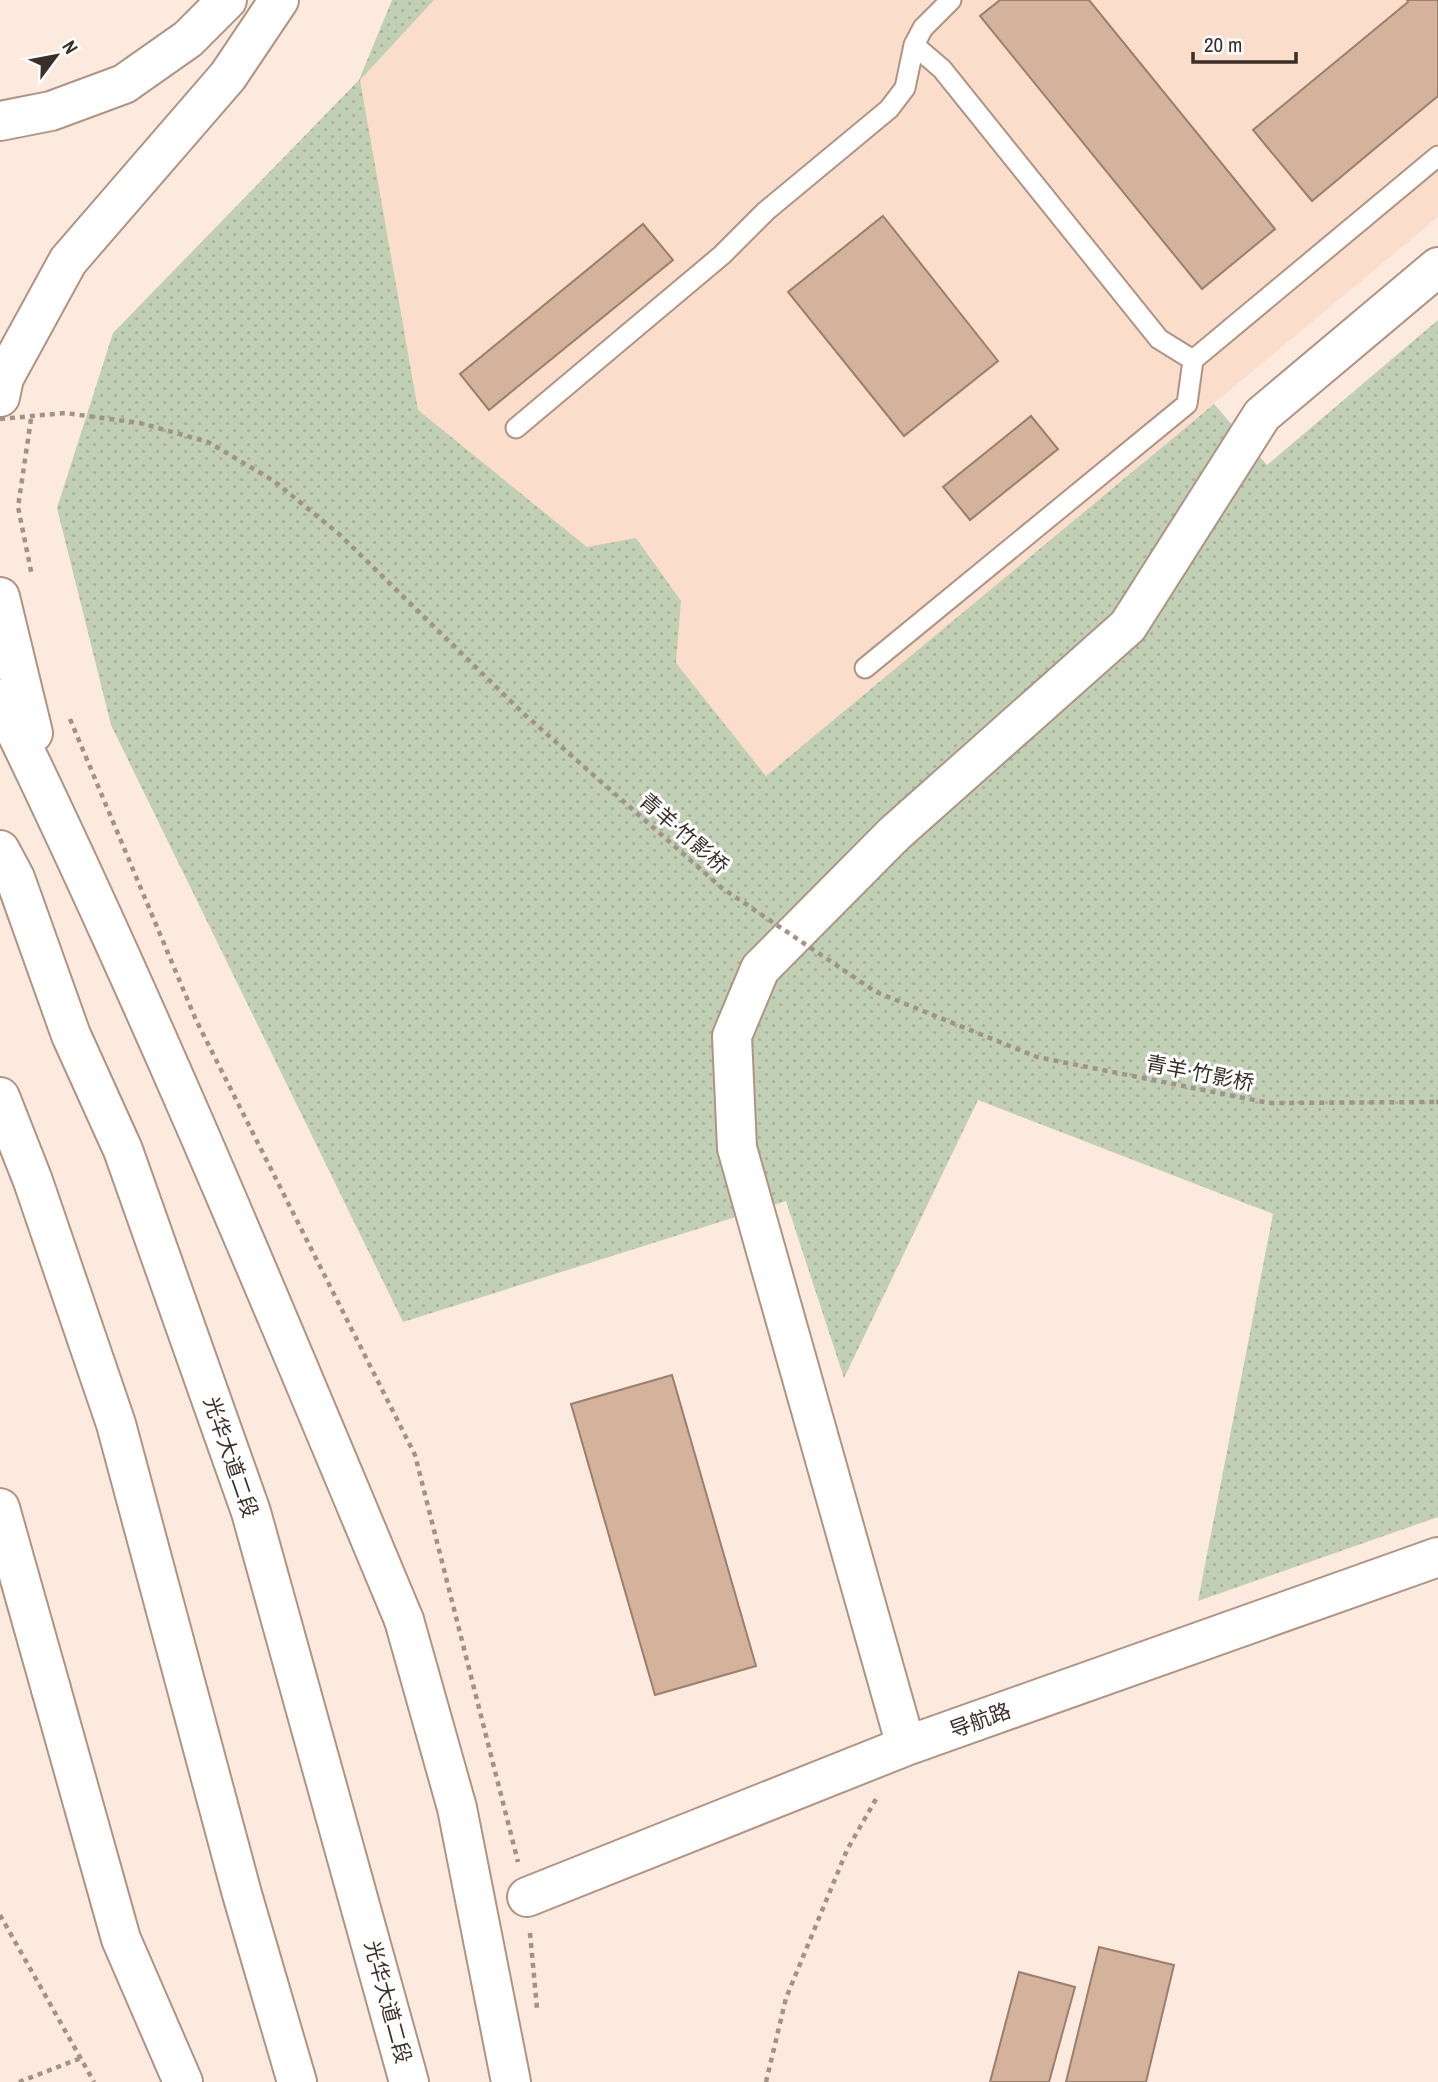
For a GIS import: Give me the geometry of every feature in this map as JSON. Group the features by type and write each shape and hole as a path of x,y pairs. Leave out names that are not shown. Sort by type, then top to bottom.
{"main road":[{"path":"0,121 51,111 124,84 188,39 227,0"},
{"path":"17,400 4,378 68,261 228,76 279,0"},
{"path":"906,1746 737,1148 732,1036 760,969 894,834 1128,626 1262,415 1438,268"},
{"path":"17,590 49,800"},
{"path":"0,699 173,1073 404,1620 457,1808 511,2082"},
{"name":"光华大道二段","path":"0,850 15,878 72,1035 123,1150 251,1512 409,2082"},
{"path":"0,1097 33,1181 117,1424 242,1894 297,2082"},
{"path":"0,1507 121,1939 183,2082"},
{"name":"导航路","path":"527,1897 906,1746 1438,1558"}],"lane":[{"path":"516,428 722,255 766,211 889,109 905,88 914,45 923,28 951,0"},
{"path":"914,45 942,69 1159,339 1193,360"},
{"path":"865,668 1187,404 1193,360 1438,156"}],"path":[{"path":"17,400 17,590"},
{"name":"青羊·竹影桥","path":"0,419 65,413 140,423 208,442 274,481 339,534 524,714 722,888 876,992 1037,1057 1255,1101 1437,1102"},
{"path":"67,712 196,1020 415,1455 527,1897 537,2016"},
{"path":"766,2082 786,1998 847,1850 906,1746"},
{"path":"0,1915 94,2082"},
{"path":"19,2082 81,2058"}],"shaded area":[{"path":"434,0 1438,0 1438,217 766,776 676,663 681,601 587,547 418,410 359,80"}],"green space":[{"path":"392,0 434,0 360,80 418,410 587,547 636,538 681,601 676,663 766,776 1214,404 1267,465 1438,320 1438,1517 1198,1601 1273,1214 978,1100 844,1378 786,1201 403,1322 111,725 57,508 113,333 359,80"}],"building":[{"path":"1000,0 1089,0 1275,229 1202,289 980,16"},
{"path":"1407,0 1438,0 1438,96 1312,201 1253,130 1408,2"},
{"path":"883,216 998,361 904,436 788,292"},
{"path":"643,224 673,260 489,410 460,374"},
{"path":"1031,416 1058,449 970,520 943,487"},
{"path":"672,1375 756,1666 655,1695 571,1404"},
{"path":"1099,1947 1174,1965 1146,2082 1066,2082"},
{"path":"1019,1972 1075,1987 1049,2082 990,2082"}]}
